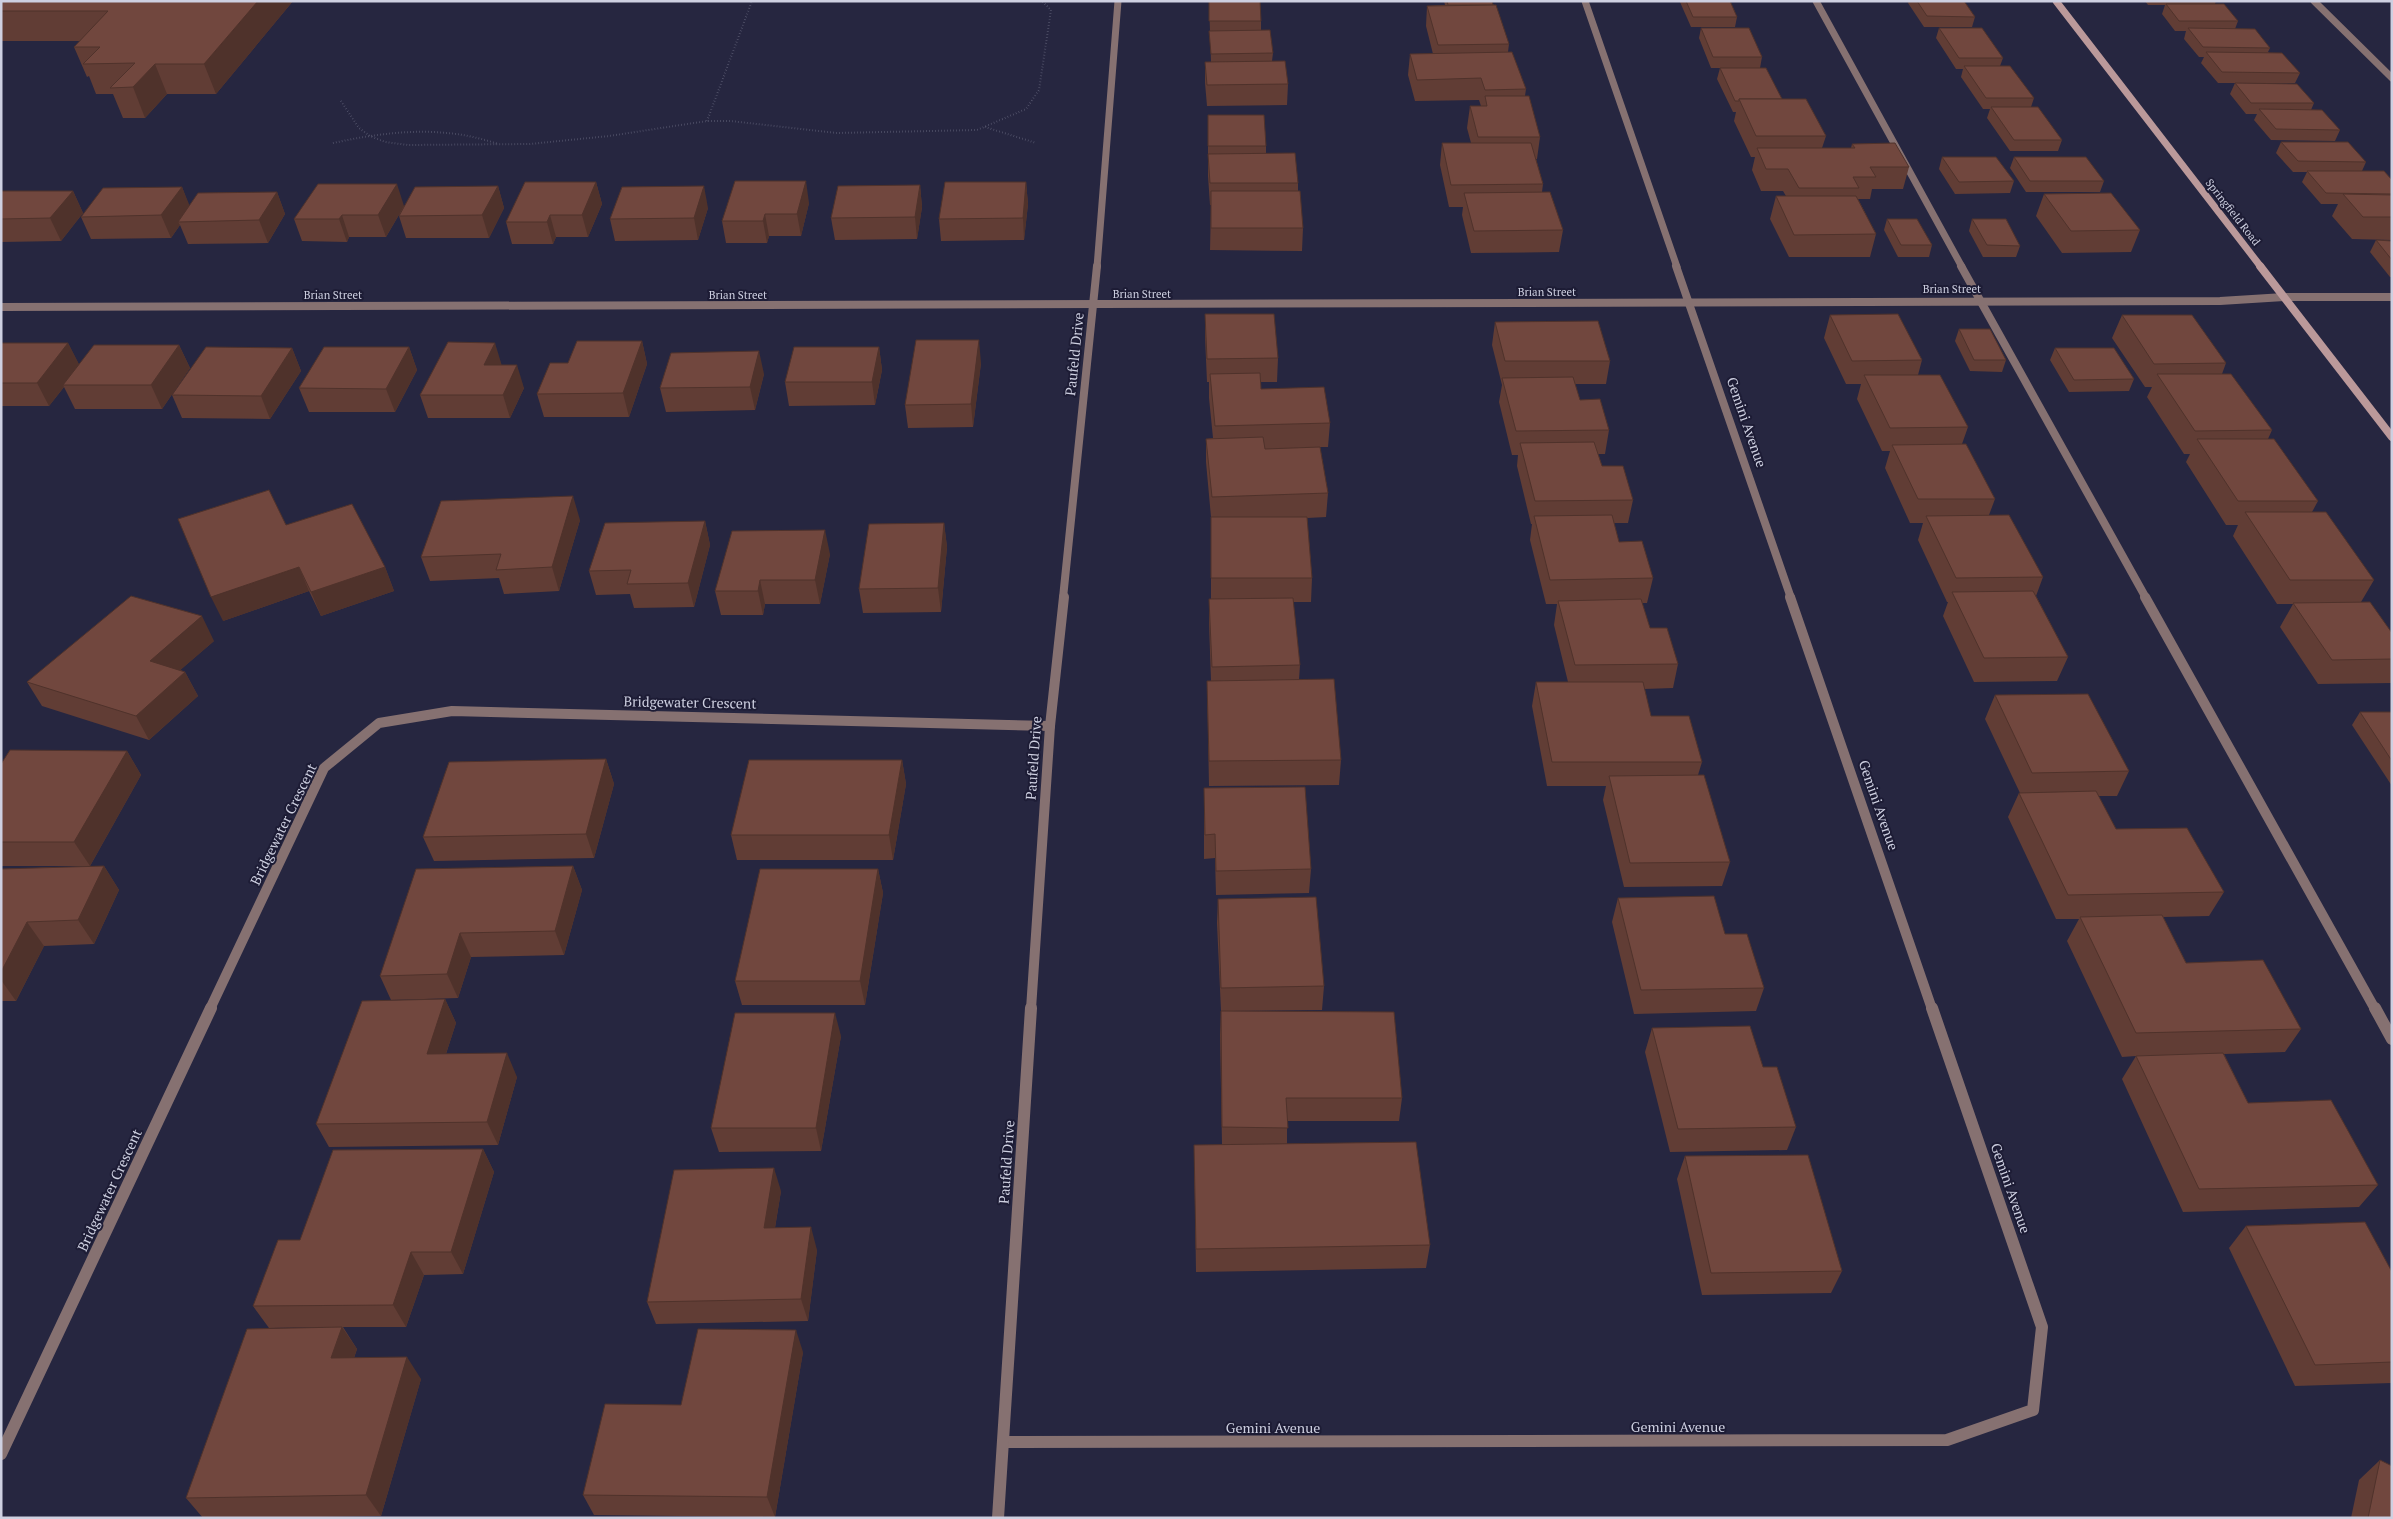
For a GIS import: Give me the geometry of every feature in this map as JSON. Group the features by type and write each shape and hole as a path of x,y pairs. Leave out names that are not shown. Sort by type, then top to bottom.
{"street":[{"name":"Paufeld Drive","path":"998,1518 1050,726 1094,305 1118,1"},
{"name":"Gemini Avenue","path":"1003,1442 1947,1440 2033,1410 2042,1327 1585,1"},
{"path":"1816,1 1980,300 2392,1039"},
{"name":"Springfield Road","path":"2056,1 2392,437"},
{"path":"2314,1 2392,78"},
{"name":"Brian Street","path":"1,307 1094,305 1980,300 2220,301 2284,297 2392,297"},
{"name":"Bridgewater Crescent","path":"1,1454 324,768 379,723 452,712 1050,726"}],"path":[{"path":"707,121 752,1"},
{"path":"341,101 359,128 368,135 385,142 408,145 501,145 609,136 707,121 730,121 837,133 964,131 985,127 1026,109 1039,90 1050,10 1042,1"},
{"path":"985,127 1036,144"},
{"path":"333,143 368,135 450,132 482,137 501,145"}],"building":[{"path":"1,1 258,1 204,64 155,64 133,87 110,88 135,63 83,64 100,47 74,47 108,11 1,11"},
{"path":"1209,1 1260,1 1261,21 1209,21"},
{"path":"1447,1 1492,1 1493,5 1448,5"},
{"path":"1686,1 1730,1 1737,17 1693,17"},
{"path":"1917,1 1964,1 1975,17 1927,16"},
{"path":"2166,4 2224,4 2238,21 2179,21"},
{"path":"1496,5 1509,44 1438,45 1427,6"},
{"path":"1701,28 1749,28 1762,57 1713,57"},
{"path":"1939,28 1982,28 2003,58 1959,58"},
{"path":"2188,28 2255,29 2270,48 2203,47"},
{"path":"1270,30 1273,53 1211,54 1209,31"},
{"path":"1512,52 1526,89 1485,90 1481,78 1417,80 1410,54"},
{"path":"2206,52 2282,53 2300,73 2222,72"},
{"path":"1285,61 1288,84 1207,85 1205,62"},
{"path":"1964,66 2010,66 2034,98 1986,98"},
{"path":"1720,68 1766,68 1782,99 1739,99 1739,101 1735,101"},
{"path":"2235,83 2297,84 2314,103 2251,103"},
{"path":"1485,96 1529,96 1540,137 1478,137 1470,106 1487,106"},
{"path":"1739,99 1806,99 1826,136 1756,136"},
{"path":"1991,107 2038,107 2062,140 2014,140"},
{"path":"2259,109 2322,110 2340,130 2276,129"},
{"path":"1208,115 1264,115 1266,146 1208,146"},
{"path":"2281,142 2348,142 2366,162 2298,161"},
{"path":"1442,143 1531,143 1543,184 1451,185"},
{"path":"1895,143 1909,167 1870,167 1876,177 1853,177 1859,188 1799,188 1788,169 1766,169 1757,148 1855,148 1852,144"},
{"path":"1295,153 1298,183 1210,183 1208,154"},
{"path":"1942,157 1996,157 2014,181 1959,182"},
{"path":"2014,157 2086,157 2104,181 2030,181"},
{"path":"2307,171 2384,171 2392,180 2392,194 2326,193"},
{"path":"735,181 806,181 797,214 765,214 763,221 722,221"},
{"path":"525,182 596,182 582,215 550,215 547,222 506,222"},
{"path":"945,182 1026,182 1023,218 939,219"},
{"path":"318,184 397,184 378,215 342,215 339,219 294,219"},
{"path":"920,185 915,217 831,218 838,186"},
{"path":"498,186 482,215 399,216 415,187"},
{"path":"704,186 694,218 610,219 622,187"},
{"path":"182,187 161,215 81,217 103,188"},
{"path":"1,191 73,191 50,218 1,219"},
{"path":"1211,191 1300,191 1303,228 1211,228"},
{"path":"277,192 259,220 178,222 198,193"},
{"path":"1550,192 1563,230 1474,231 1464,193"},
{"path":"2111,193 2140,230 2071,231 2044,194"},
{"path":"2343,194 2392,195 2392,217 2363,217"},
{"path":"1776,196 1856,196 1876,234 1794,235"},
{"path":"1887,219 1917,219 1932,245 1901,245"},
{"path":"1972,219 2006,219 2020,246 1987,245"},
{"path":"2376,240 2392,241 2392,260"},
{"path":"1205,314 1274,314 1278,358 1207,359"},
{"path":"1898,314 1922,360 1852,361 1830,315"},
{"path":"2122,315 2192,315 2226,363 2154,364"},
{"path":"1598,321 1610,361 1505,361 1495,322"},
{"path":"1959,329 1990,329 2006,360 1974,360"},
{"path":"916,340 979,340 971,404 905,405"},
{"path":"577,341 642,341 623,393 537,394 550,363 568,363"},
{"path":"448,342 495,343 484,365 517,365 503,395 420,395"},
{"path":"1,343 68,343 37,383 1,383"},
{"path":"94,345 179,345 151,385 63,385"},
{"path":"206,347 292,348 261,396 172,395"},
{"path":"324,347 409,347 386,389 299,388"},
{"path":"794,347 879,347 872,382 785,382"},
{"path":"2055,348 2114,348 2134,379 2074,380"},
{"path":"759,351 750,387 660,388 671,353"},
{"path":"1260,373 1261,389 1324,387 1330,423 1215,426 1210,374"},
{"path":"2157,374 2231,374 2272,430 2195,431"},
{"path":"1864,375 1940,375 1968,427 1890,428"},
{"path":"1573,377 1580,400 1600,399 1609,430 1516,431 1502,378"},
{"path":"1263,437 1265,449 1320,447 1328,493 1212,497 1206,439"},
{"path":"2197,439 2274,439 2318,501 2238,501"},
{"path":"1594,442 1602,466 1623,466 1633,500 1535,501 1520,443"},
{"path":"1966,444 1995,499 1918,499 1892,445"},
{"path":"269,490 286,525 352,504 385,567 311,592 299,567 211,597 178,519"},
{"path":"573,496 552,567 496,570 501,554 421,557 441,501"},
{"path":"2245,512 2326,512 2374,580 2290,580"},
{"path":"1612,515 1619,542 1642,541 1653,578 1550,580 1534,516"},
{"path":"2009,515 2043,577 1956,578 1926,516"},
{"path":"1211,517 1307,517 1312,578 1211,578"},
{"path":"705,521 688,583 627,584 631,570 589,571 605,523"},
{"path":"944,523 938,588 859,589 869,524"},
{"path":"825,530 815,580 760,580 758,591 715,591 732,531"},
{"path":"2033,591 2068,657 1984,658 1952,592"},
{"path":"131,596 202,616 150,661 185,672 136,716 27,682"},
{"path":"1293,598 1300,665 1212,667 1209,599"},
{"path":"1641,599 1650,628 1667,628 1678,664 1575,665 1558,601"},
{"path":"2370,602 2392,633 2392,659 2332,660 2293,603"},
{"path":"1334,679 1341,760 1209,761 1207,681"},
{"path":"1536,682 1643,682 1651,716 1689,716 1702,762 1552,762"},
{"path":"2088,694 2129,771 2032,773 1995,695"},
{"path":"2360,712 2392,712 2392,761"},
{"path":"10,750 127,751 74,842 1,842 1,764"},
{"path":"606,759 586,834 423,837 449,762"},
{"path":"749,760 902,760 889,835 731,835"},
{"path":"1704,775 1730,862 1630,863 1609,776"},
{"path":"1305,787 1311,869 1216,871 1215,834 1205,835 1204,788"},
{"path":"2096,791 2116,829 2187,828 2224,892 2068,895 2019,793"},
{"path":"104,866 78,920 27,922 1,972 1,869"},
{"path":"573,866 555,931 460,933 447,974 380,976 416,869"},
{"path":"760,869 878,869 860,981 735,981"},
{"path":"1714,896 1725,934 1747,934 1764,988 1641,990 1618,898"},
{"path":"1316,897 1324,986 1221,988 1218,899"},
{"path":"2162,915 2186,963 2263,960 2301,1029 2136,1033 2080,917"},
{"path":"445,999 427,1054 507,1053 487,1122 316,1124 362,1001"},
{"path":"1221,1011 1394,1012 1402,1098 1286,1098 1288,1128 1222,1127"},
{"path":"735,1013 835,1013 816,1128 711,1128"},
{"path":"1750,1026 1763,1067 1777,1067 1796,1127 1678,1129 1652,1028"},
{"path":"2223,1053 2248,1103 2331,1100 2378,1185 2199,1189 2136,1056"},
{"path":"1416,1142 1430,1245 1196,1249 1194,1145"},
{"path":"483,1149 451,1252 411,1252 393,1305 253,1306 278,1240 300,1240 333,1150"},
{"path":"1808,1155 1842,1271 1711,1273 1685,1156"},
{"path":"774,1168 764,1228 811,1227 801,1299 647,1302 674,1170"},
{"path":"2365,1222 2392,1272 2392,1362 2315,1365 2246,1226"},
{"path":"342,1327 331,1358 407,1357 366,1495 186,1498 247,1329"},
{"path":"698,1329 796,1330 767,1497 583,1495 605,1404 681,1405"},
{"path":"2380,1460 2392,1466 2392,1518 2368,1518"}]}
